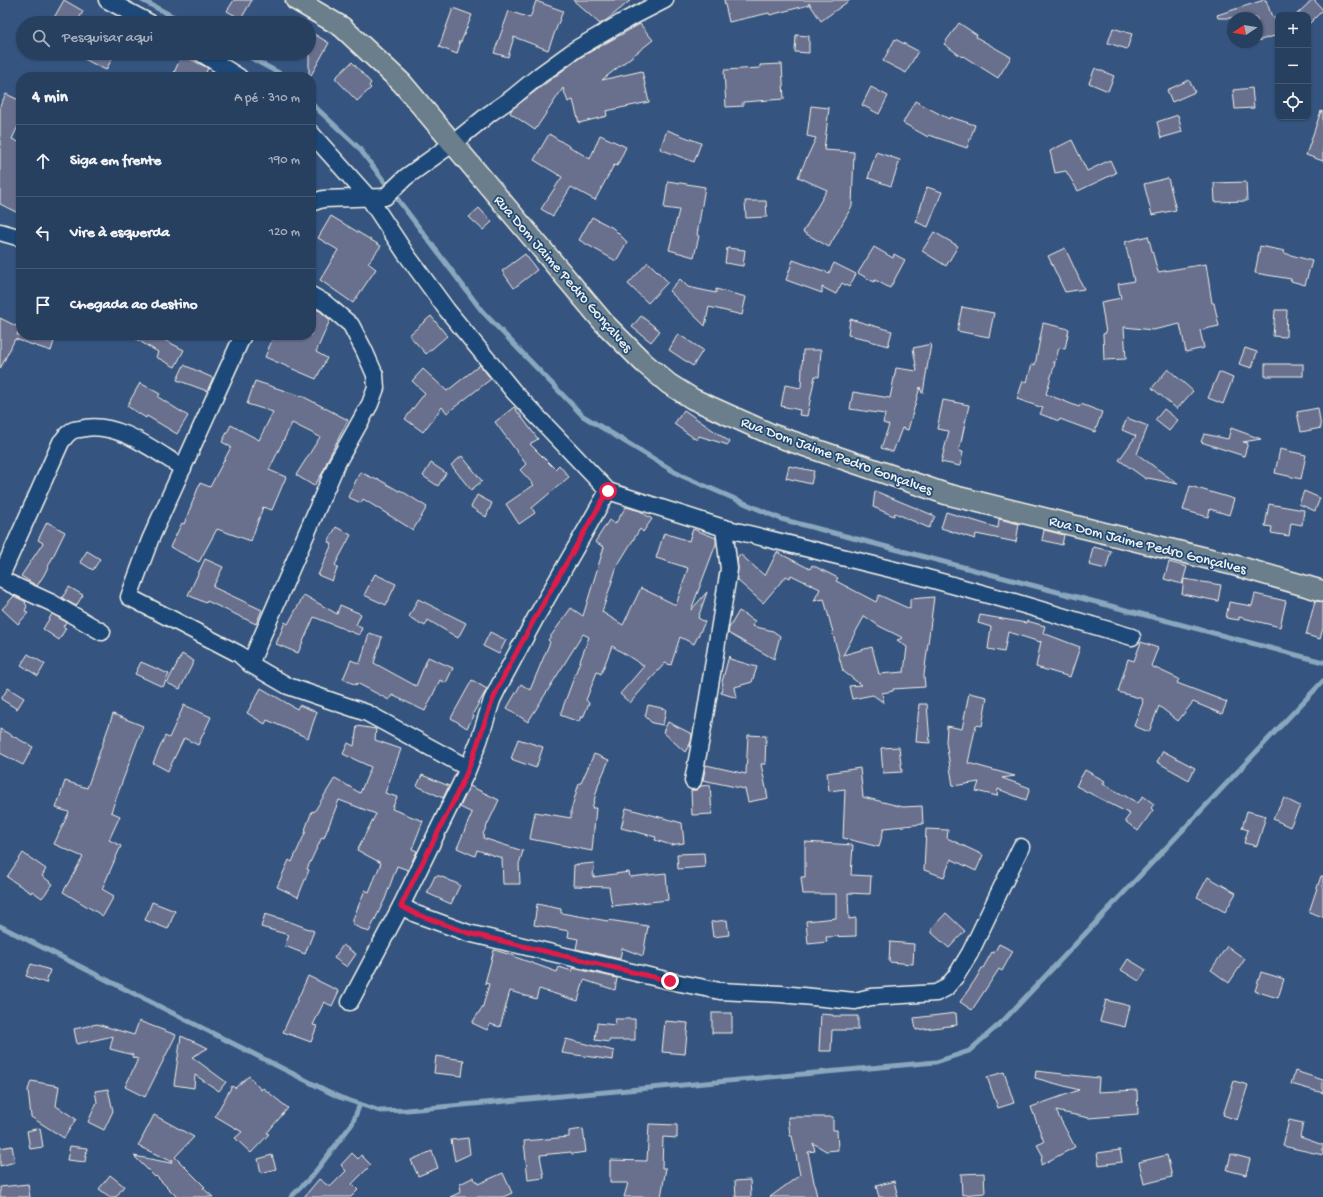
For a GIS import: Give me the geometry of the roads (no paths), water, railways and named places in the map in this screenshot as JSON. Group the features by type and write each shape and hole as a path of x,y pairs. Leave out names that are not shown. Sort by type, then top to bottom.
{"main road":[{"name":"Rua Dom Jaime Pedro Gonçalves","path":"296,0 342,28 402,83 604,323 644,363 668,384 693,399 773,435 946,494 1230,564 1323,591"}],"street":[{"path":"107,0 138,16"},
{"path":"316,201 323,199 377,198 452,144 576,48 664,0"},
{"path":"212,60 231,72"},
{"path":"316,138 377,198 406,254 447,310 514,392 608,491 724,528 938,581 1132,637"},
{"path":"0,232 16,237"},
{"path":"250,664 337,463 370,404 376,388 376,375 350,325 325,303 316,298"},
{"path":"241,340 150,540 129,597 240,654 250,664 288,686 367,713 468,768"},
{"path":"102,632 52,603 0,578 61,442 70,432 92,426 109,428 149,447 183,468"},
{"path":"350,1002 401,906 468,768 479,741 492,700 499,686 535,619 608,491"},
{"path":"693,781 729,569 724,528"},
{"path":"401,906 416,914 468,933 670,981 720,991 788,994 855,1001 871,997 936,993 946,988 956,976 970,953 1021,847"}],"waterway":[{"path":"142,0 172,16"},
{"path":"255,60 277,72"},
{"path":"316,108 359,148 482,311 583,416 680,475 781,519 1323,662"},
{"path":"0,926 339,1097 380,1111 407,1110 936,1062 969,1051 1004,1020 1323,681"},
{"path":"291,1197 312,1176 352,1124 360,1104"}]}
